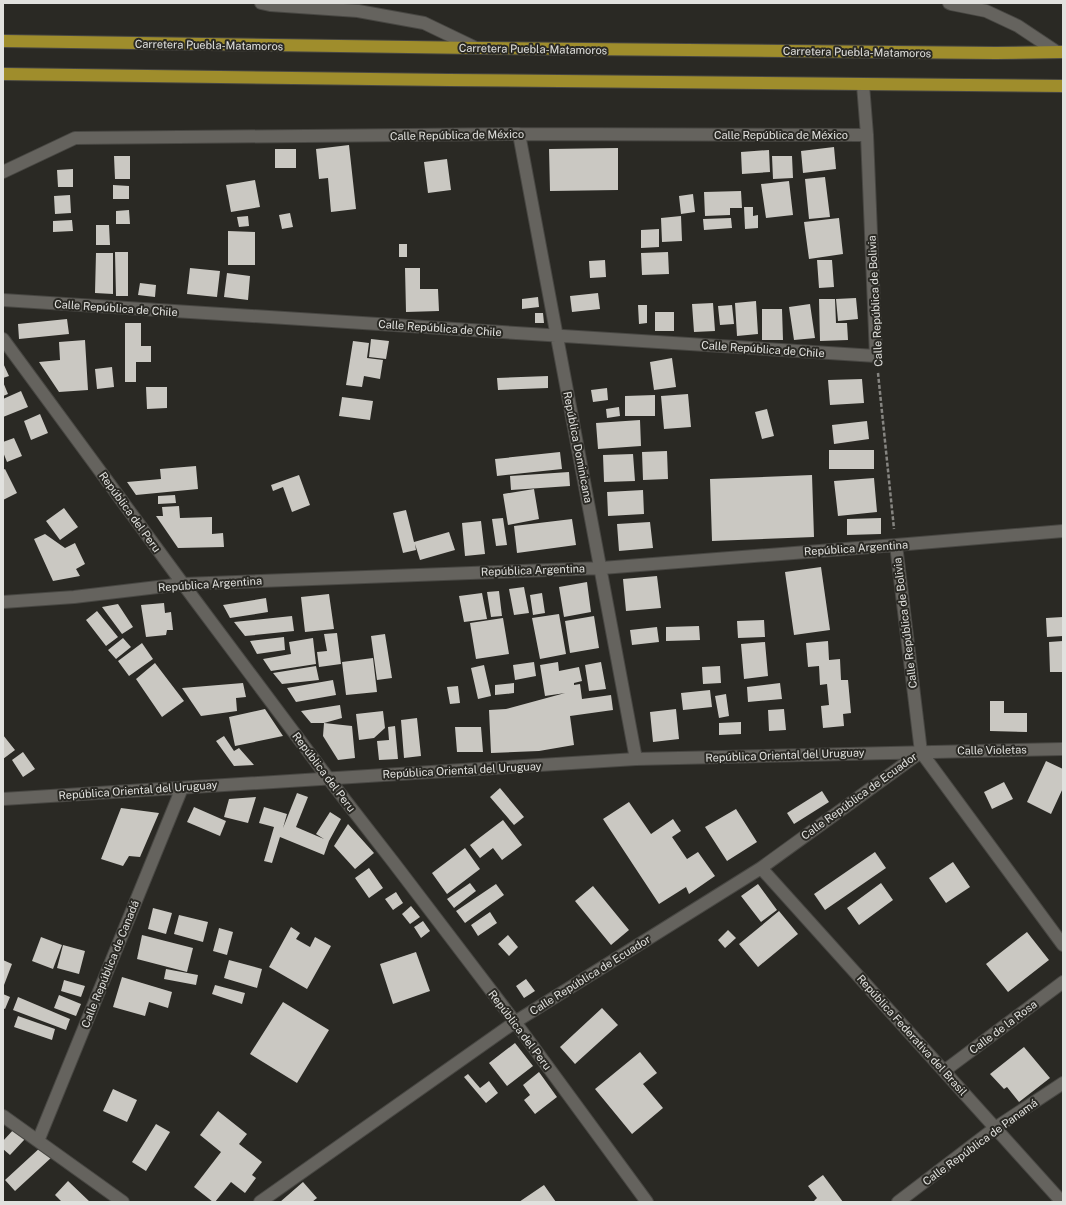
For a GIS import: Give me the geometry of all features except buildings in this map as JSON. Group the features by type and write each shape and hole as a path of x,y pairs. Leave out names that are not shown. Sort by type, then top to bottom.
{"main road":[{"name":"Carretera Puebla-Matamoros","path":"3,41 476,48 988,53 1060,52"},
{"path":"3,74 863,85 1063,86"}],"street":[{"path":"261,3 270,5 358,11 424,23 476,48"},
{"path":"949,3 986,11 1018,26 1060,52"},
{"path":"863,85 867,135"},
{"name":"Calle República de México","path":"3,172 75,138 520,134 867,135"},
{"name":"República Dominicana","path":"520,134 556,336 602,568 636,760"},
{"name":"Calle República de Bolivia","path":"867,135 876,356"},
{"name":"Calle República de Chile","path":"3,300 876,356"},
{"name":"República del Peru","path":"3,340 328,778 394,862 515,1022 647,1202"},
{"name":"República Argentina","path":"3,602 74,598 183,584 602,568 1063,531"},
{"name":"Calle República de Bolivia","path":"896,545 921,752 1063,945"},
{"name":"Calle Violetas","path":"921,752 1063,749"},
{"name":"República Oriental del Uruguay","path":"3,799 636,760 921,752"},
{"name":"Calle República de Ecuador","path":"260,1202 515,1022 761,868 921,752"},
{"name":"Calle República de Canadá","path":"38,1141 182,788"},
{"name":"República Federativa del Brasil","path":"761,868 1062,1202"},
{"name":"Calle de la Rosa","path":"944,1071 1063,982"},
{"name":"Calle República de Panamá","path":"898,1202 996,1128 1063,1083"},
{"path":"3,1116 123,1202"}],"path":[{"name":"Calle República de Bolivia","path":"876,356 896,545"}]}
